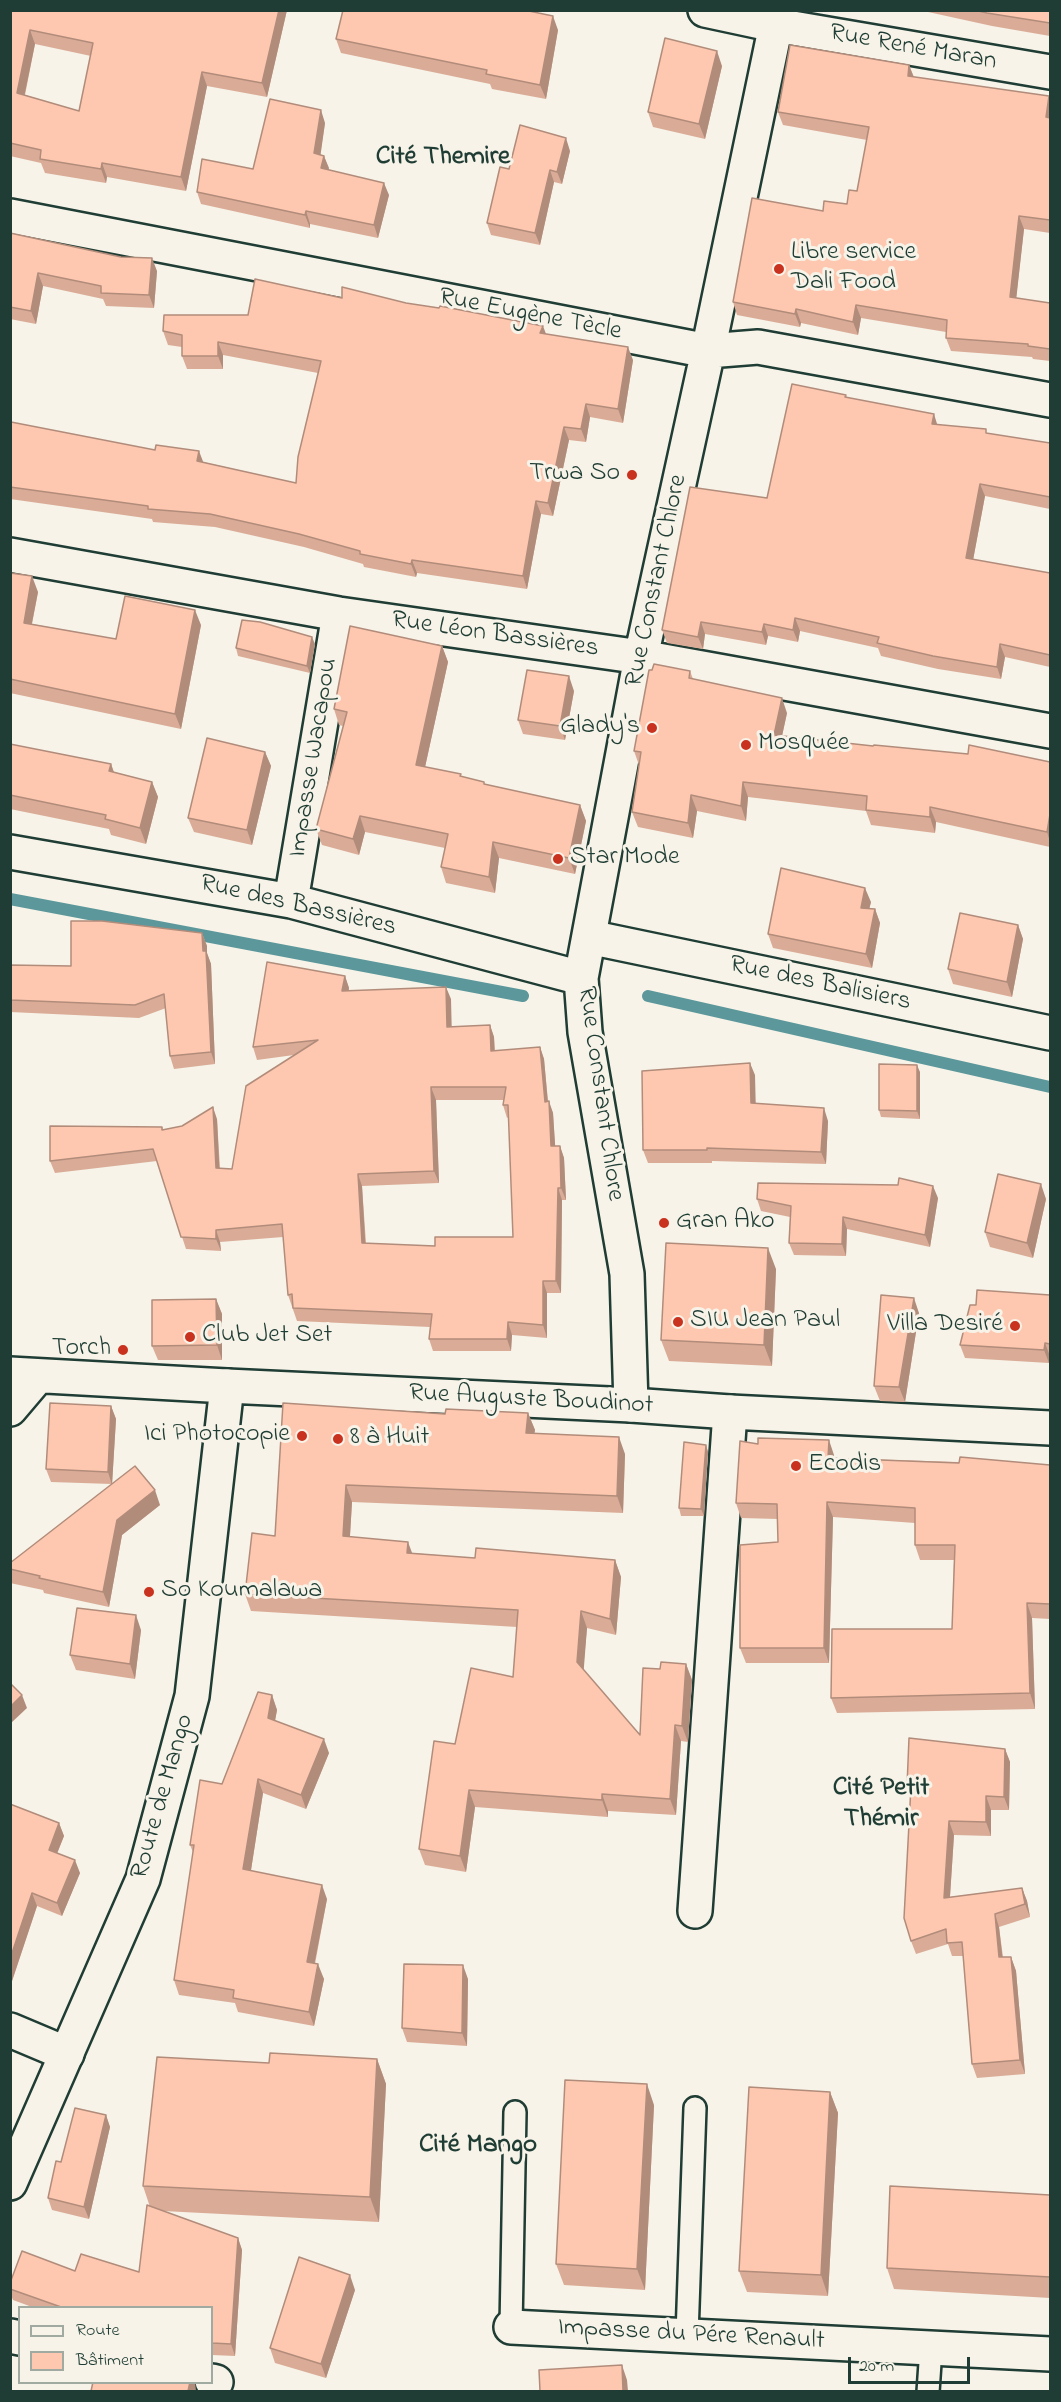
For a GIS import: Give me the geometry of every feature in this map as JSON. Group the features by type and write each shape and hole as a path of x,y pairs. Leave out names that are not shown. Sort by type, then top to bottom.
{"street":[{"name":"Rue René Maran","path":"705,10 777,18 1050,72"},
{"name":"Rue Constant Chlore","path":"632,1405 627,1274 585,1032 581,978 641,657 708,351 777,18"},
{"name":"Rue Eugène Tècle","path":"10,216 708,351 758,347 1050,400"},
{"name":"Rue Léon Bassières","path":"10,555 339,615 641,657 1050,731"},
{"name":"Impasse Wacapou","path":"291,901 339,615"},
{"name":"Rue des Bassières","path":"10,852 291,901 581,978"},
{"name":"Rue des Balisiers","path":"589,938 1050,1033"},
{"name":"Rue Auguste Boudinot","path":"24,1375 1050,1428"},
{"path":"10,1409 24,1375"},
{"name":"Route de Mango","path":"10,2183 143,1879 192,1696 227,1386"},
{"path":"695,1911 730,1412"},
{"path":"10,2030 67,2054"},
{"name":"Impasse du Pére Renault","path":"511,2327 1050,2354"}],"lane":[{"path":"687,2335 695,2108"},
{"path":"511,2327 515,2112"},
{"path":"928,2391 931,2348"}],"building":[{"path":"10,10 279,10 262,83 202,72 181,177 102,163 101,169 40,159 41,150 10,143","holes":["30,30 93,43 79,111 17,93"]},
{"path":"343,10 524,10 553,16 540,85 486,74 487,70 336,39"},
{"path":"974,10 1050,10 1050,23 987,13"},
{"path":"665,38 717,51 699,124 648,112"},
{"path":"790,45 909,65 908,76 1049,96 1046,117 1050,118 1050,220 1019,216 1010,297 1050,303 1050,349 1028,346 1028,344 946,338 947,320 856,305 853,322 796,309 795,314 733,302 752,198 823,211 824,201 847,204 849,190 857,191 869,127 778,112"},
{"path":"270,99 321,110 314,153 324,156 321,168 384,183 374,225 306,211 305,215 197,192 202,159 253,169"},
{"path":"520,125 566,138 557,172 550,170 535,233 487,223 500,167 509,169"},
{"path":"10,233 121,257 152,258 149,295 101,293 101,286 38,273 31,311 10,307"},
{"path":"255,279 342,298 342,287 406,303 439,308 440,306 543,326 540,333 628,347 618,409 586,404 581,429 564,427 548,503 536,501 523,576 412,560 411,564 360,554 360,551 299,534 210,514 148,509 148,506 10,487 11,422 155,450 156,445 199,451 197,461 296,483 298,457 321,361 218,342 218,356 182,356 182,335 163,331 164,315 248,315"},
{"path":"792,384 934,414 932,424 986,429 986,433 1050,443 1050,497 980,484 966,558 1050,573 1050,655 1000,644 997,667 877,643 879,637 795,618 793,630 764,624 762,632 701,622 698,637 662,630 690,487 767,498"},
{"path":"10,573 32,576 24,623 116,639 125,596 195,610 175,714 10,679"},
{"path":"242,620 260,622 312,637 307,666 236,648"},
{"path":"350,626 442,646 416,765 461,774 460,776 484,782 484,784 580,805 569,858 493,842 489,877 441,867 448,834 360,816 353,839 316,829 347,712 334,709"},
{"path":"654,664 690,671 689,678 782,698 774,735 968,754 969,745 1050,762 1050,814 1047,832 930,807 930,817 866,810 867,796 743,782 741,806 691,795 688,823 632,812 641,752 634,751 649,670 652,670"},
{"path":"527,670 569,676 560,726 518,720"},
{"path":"207,738 265,752 247,830 188,818"},
{"path":"10,744 111,764 109,771 152,782 140,828 105,819 106,815 10,795"},
{"path":"781,868 865,888 861,908 875,909 866,954 768,934"},
{"path":"960,913 1018,925 1007,982 948,969"},
{"path":"71,921 102,921 202,933 203,951 206,951 211,1052 170,1056 164,994 135,1005 10,1000 10,965 71,966"},
{"path":"267,962 345,976 342,991 446,987 447,1027 490,1025 491,1051 540,1047 545,1102 549,1101 551,1146 560,1146 561,1188 558,1188 556,1281 543,1281 543,1325 508,1322 507,1339 429,1339 432,1314 293,1308 292,1294 288,1295 282,1224 216,1230 216,1239 181,1237 153,1149 50,1161 50,1126 162,1127 162,1130 182,1126 213,1107 216,1168 232,1169 246,1086 318,1040 253,1047","holes":["431,1087 506,1087 503,1105 508,1105 513,1237 435,1237 435,1246 362,1243 358,1174 434,1171"]},
{"path":"750,1063 751,1103 824,1108 821,1152 707,1148 707,1150 643,1150 642,1071"},
{"path":"879,1064 917,1065 917,1111 879,1110"},
{"path":"998,1174 1041,1184 1027,1243 985,1232"},
{"path":"899,1178 933,1186 925,1235 843,1217 842,1244 789,1243 791,1206 757,1199 758,1183 898,1185"},
{"path":"666,1243 768,1248 764,1345 661,1340"},
{"name":"Villa Desiré","path":"977,1290 1050,1295 1050,1344 1045,1343 1044,1350 960,1345 970,1305 976,1305"},
{"path":"881,1295 914,1298 899,1387 874,1386"},
{"name":"Club Jet Set","path":"216,1299 217,1345 152,1346 152,1300"},
{"path":"50,1403 111,1406 108,1472 46,1469"},
{"path":"283,1403 445,1414 446,1409 528,1413 526,1433 619,1437 617,1496 346,1485 343,1536 408,1542 407,1553 475,1558 476,1548 615,1560 610,1619 581,1611 577,1662 640,1735 643,1668 660,1669 661,1662 686,1664 682,1726 675,1725 670,1799 602,1794 602,1800 469,1790 460,1856 419,1849 434,1741 455,1744 471,1668 513,1677 518,1610 245,1594 252,1533 275,1536"},
{"path":"758,1438 829,1440 828,1458 959,1463 960,1457 1050,1465 1050,1604 1027,1603 1030,1693 831,1698 832,1629 952,1629 955,1545 915,1545 915,1508 827,1502 824,1648 740,1648 740,1545 778,1542 777,1504 736,1503 740,1441 758,1444"},
{"path":"684,1442 706,1445 701,1509 679,1508"},
{"path":"135,1466 155,1490 117,1520 103,1592 10,1569 10,1563"},
{"path":"77,1608 136,1615 130,1664 70,1655"},
{"path":"10,1683 22,1695 10,1707"},
{"path":"258,1692 272,1695 268,1718 324,1739 301,1795 258,1779 243,1869 322,1885 307,1962 318,1964 309,2012 233,1998 234,1990 174,1980 194,1845 190,1845 200,1780 222,1784"},
{"path":"909,1738 1005,1749 1004,1797 986,1796 986,1822 949,1821 944,1898 1022,1888 1025,1904 995,1914 999,1957 1011,1957 1020,2060 972,2064 962,1942 947,1943 946,1929 911,1941 904,1918 911,1786 907,1786"},
{"path":"10,1804 59,1823 49,1850 75,1860 57,1903 32,1893 10,1959"},
{"path":"404,1964 463,1965 462,2033 402,2028"},
{"path":"270,2053 377,2059 370,2197 143,2186 157,2057 269,2063"},
{"path":"565,2080 647,2084 637,2269 556,2264"},
{"path":"749,2087 830,2092 821,2275 739,2271"},
{"path":"75,2108 106,2115 84,2207 48,2198 56,2161 61,2162"},
{"path":"890,2186 1050,2195 1050,2277 887,2268"},
{"path":"147,2205 238,2238 231,2344 213,2343 213,2306 58,2306 10,2289 10,2283 22,2251 75,2271 81,2254 139,2272"},
{"path":"299,2257 350,2275 321,2364 270,2348"},
{"path":"622,2365 623,2391 540,2391 539,2370"},
{"path":"93,2384 190,2384 188,2391 91,2391"}],"waterway":[{"path":"10,899 523,996"},
{"path":"648,996 1050,1087"}],"place":[{"name":"Libre service Dali Food","path":"779,269"},
{"name":"Trwa So","path":"632,475"},
{"name":"Glady's","path":"652,728"},
{"name":"Mosquée","path":"746,745"},
{"name":"Star Mode","path":"558,859"},
{"name":"Gran Ako","path":"664,1223"},
{"name":"SIU Jean Paul","path":"678,1322"},
{"name":"Villa Desiré","path":"1015,1326"},
{"name":"Club Jet Set","path":"190,1337"},
{"name":"Torch","path":"123,1350"},
{"name":"Ici Photocopie","path":"302,1436"},
{"name":"8 à Huit","path":"338,1439"},
{"name":"Ecodis","path":"796,1466"},
{"name":"So Koumalawa","path":"149,1592"}],"district":[{"name":"Cité Themire","path":"443,159"},
{"name":"Cité Petit Thémir","path":"881,1806"},
{"name":"Cité Mango","path":"478,2147"}]}
